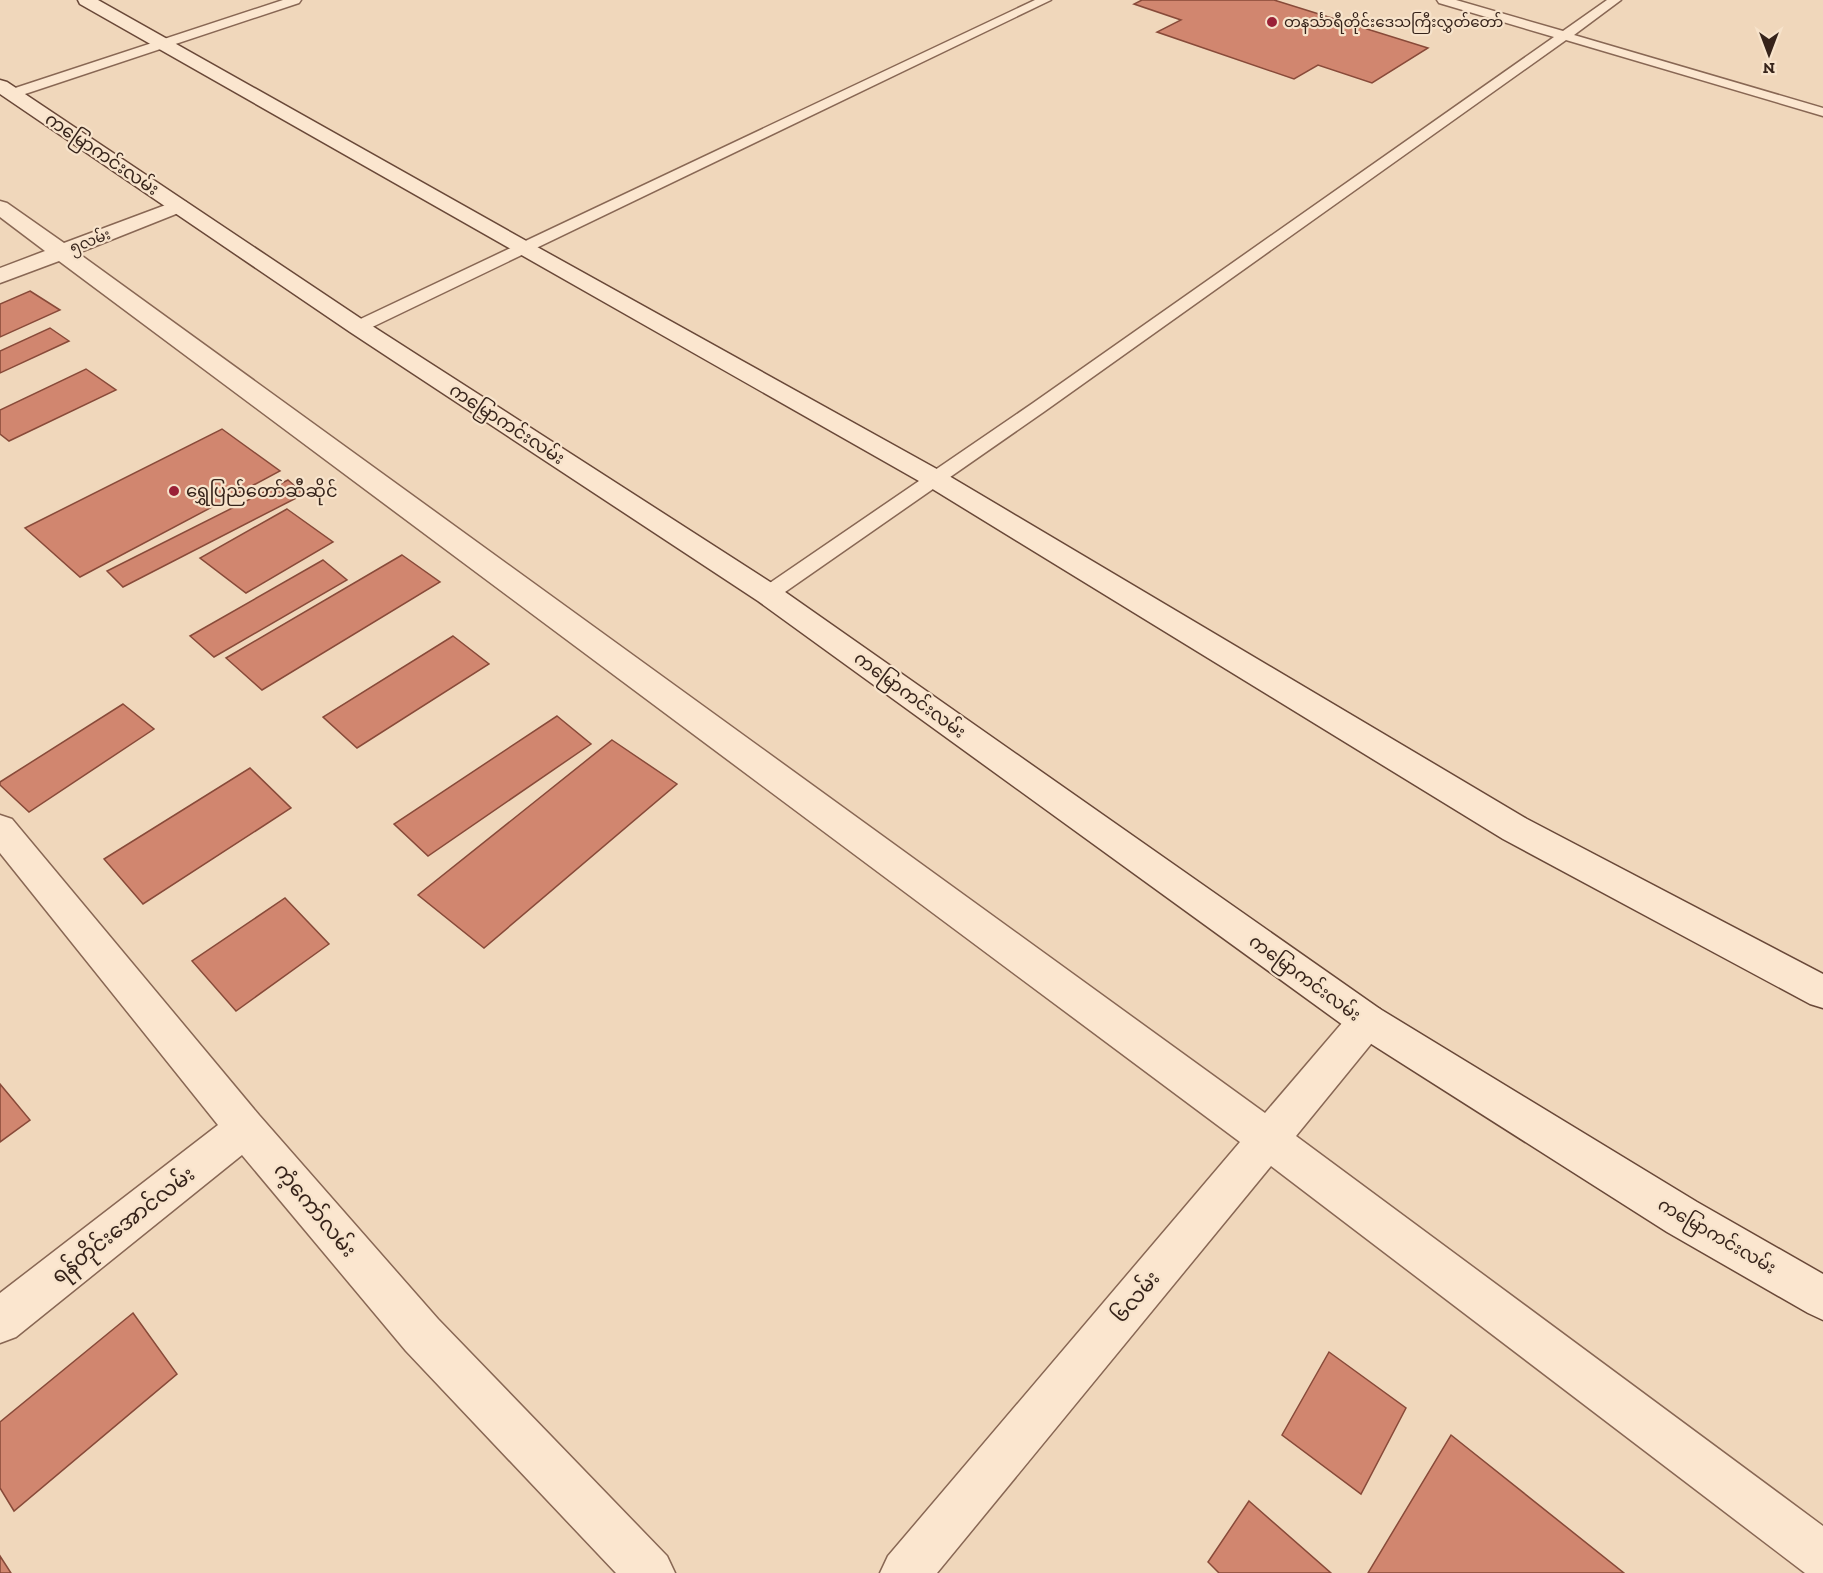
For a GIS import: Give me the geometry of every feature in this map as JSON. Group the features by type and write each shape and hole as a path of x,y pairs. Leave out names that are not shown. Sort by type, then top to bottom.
{"main road":[{"path":"86,0 935,479 1515,829 1823,992"},
{"name":"ကမြောကင်းလမ်း","path":"6,90 358,327 768,594 1366,1021 1682,1216 1823,1298"},
{"name":"၅လမ်း","path":"0,276 179,206"},
{"path":"0,207 1268,1138 1823,1556"},
{"name":"ကံ့ကော်လမ်း","path":"0,829 245,1128 422,1335 650,1573"},
{"name":"၆လမ်း","path":"905,1573 1366,1021"},
{"name":"ရန်တိုင်းအောင်လမ်း","path":"0,1321 245,1128"}],"lane":[{"path":"6,90 163,44 295,0"},
{"path":"358,327 1045,0"},
{"path":"1443,0 1823,112"},
{"path":"768,594 1615,0"}],"building":[{"path":"1142,0 1274,0 1428,48 1372,83 1318,65 1294,79 1157,32 1181,20 1134,4"},
{"path":"30,291 60,310 0,337 0,304"},
{"path":"50,328 69,341 0,373 0,351"},
{"path":"86,369 116,390 9,441 0,434 0,410"},
{"path":"222,429 280,471 80,577 25,528"},
{"path":"288,480 304,494 123,587 107,571"},
{"path":"287,509 333,542 246,593 200,558"},
{"path":"402,555 440,582 262,690 226,658"},
{"path":"323,560 347,580 214,657 190,636"},
{"path":"453,636 489,664 357,748 323,717"},
{"path":"123,704 154,729 29,812 0,785 0,782"},
{"path":"557,716 591,744 428,856 394,824"},
{"path":"612,740 677,784 484,948 418,895"},
{"path":"250,768 291,808 143,904 104,859"},
{"path":"285,898 329,944 236,1011 192,961"},
{"path":"0,1084 30,1120 0,1142"},
{"path":"133,1313 177,1374 14,1511 0,1488 0,1422"},
{"path":"1329,1352 1406,1408 1361,1494 1282,1435"},
{"path":"1451,1435 1624,1573 1368,1573"},
{"path":"1249,1501 1331,1573 1219,1573 1208,1562"},
{"path":"0,1556 11,1573 0,1573"}],"place":[{"name":"တနင်္သာရီတိုင်းဒေသကြီးလွှတ်တော်","path":"1272,22"},
{"name":"ရွှေပြည်တော်ဆီဆိုင်","path":"174,491"}]}
